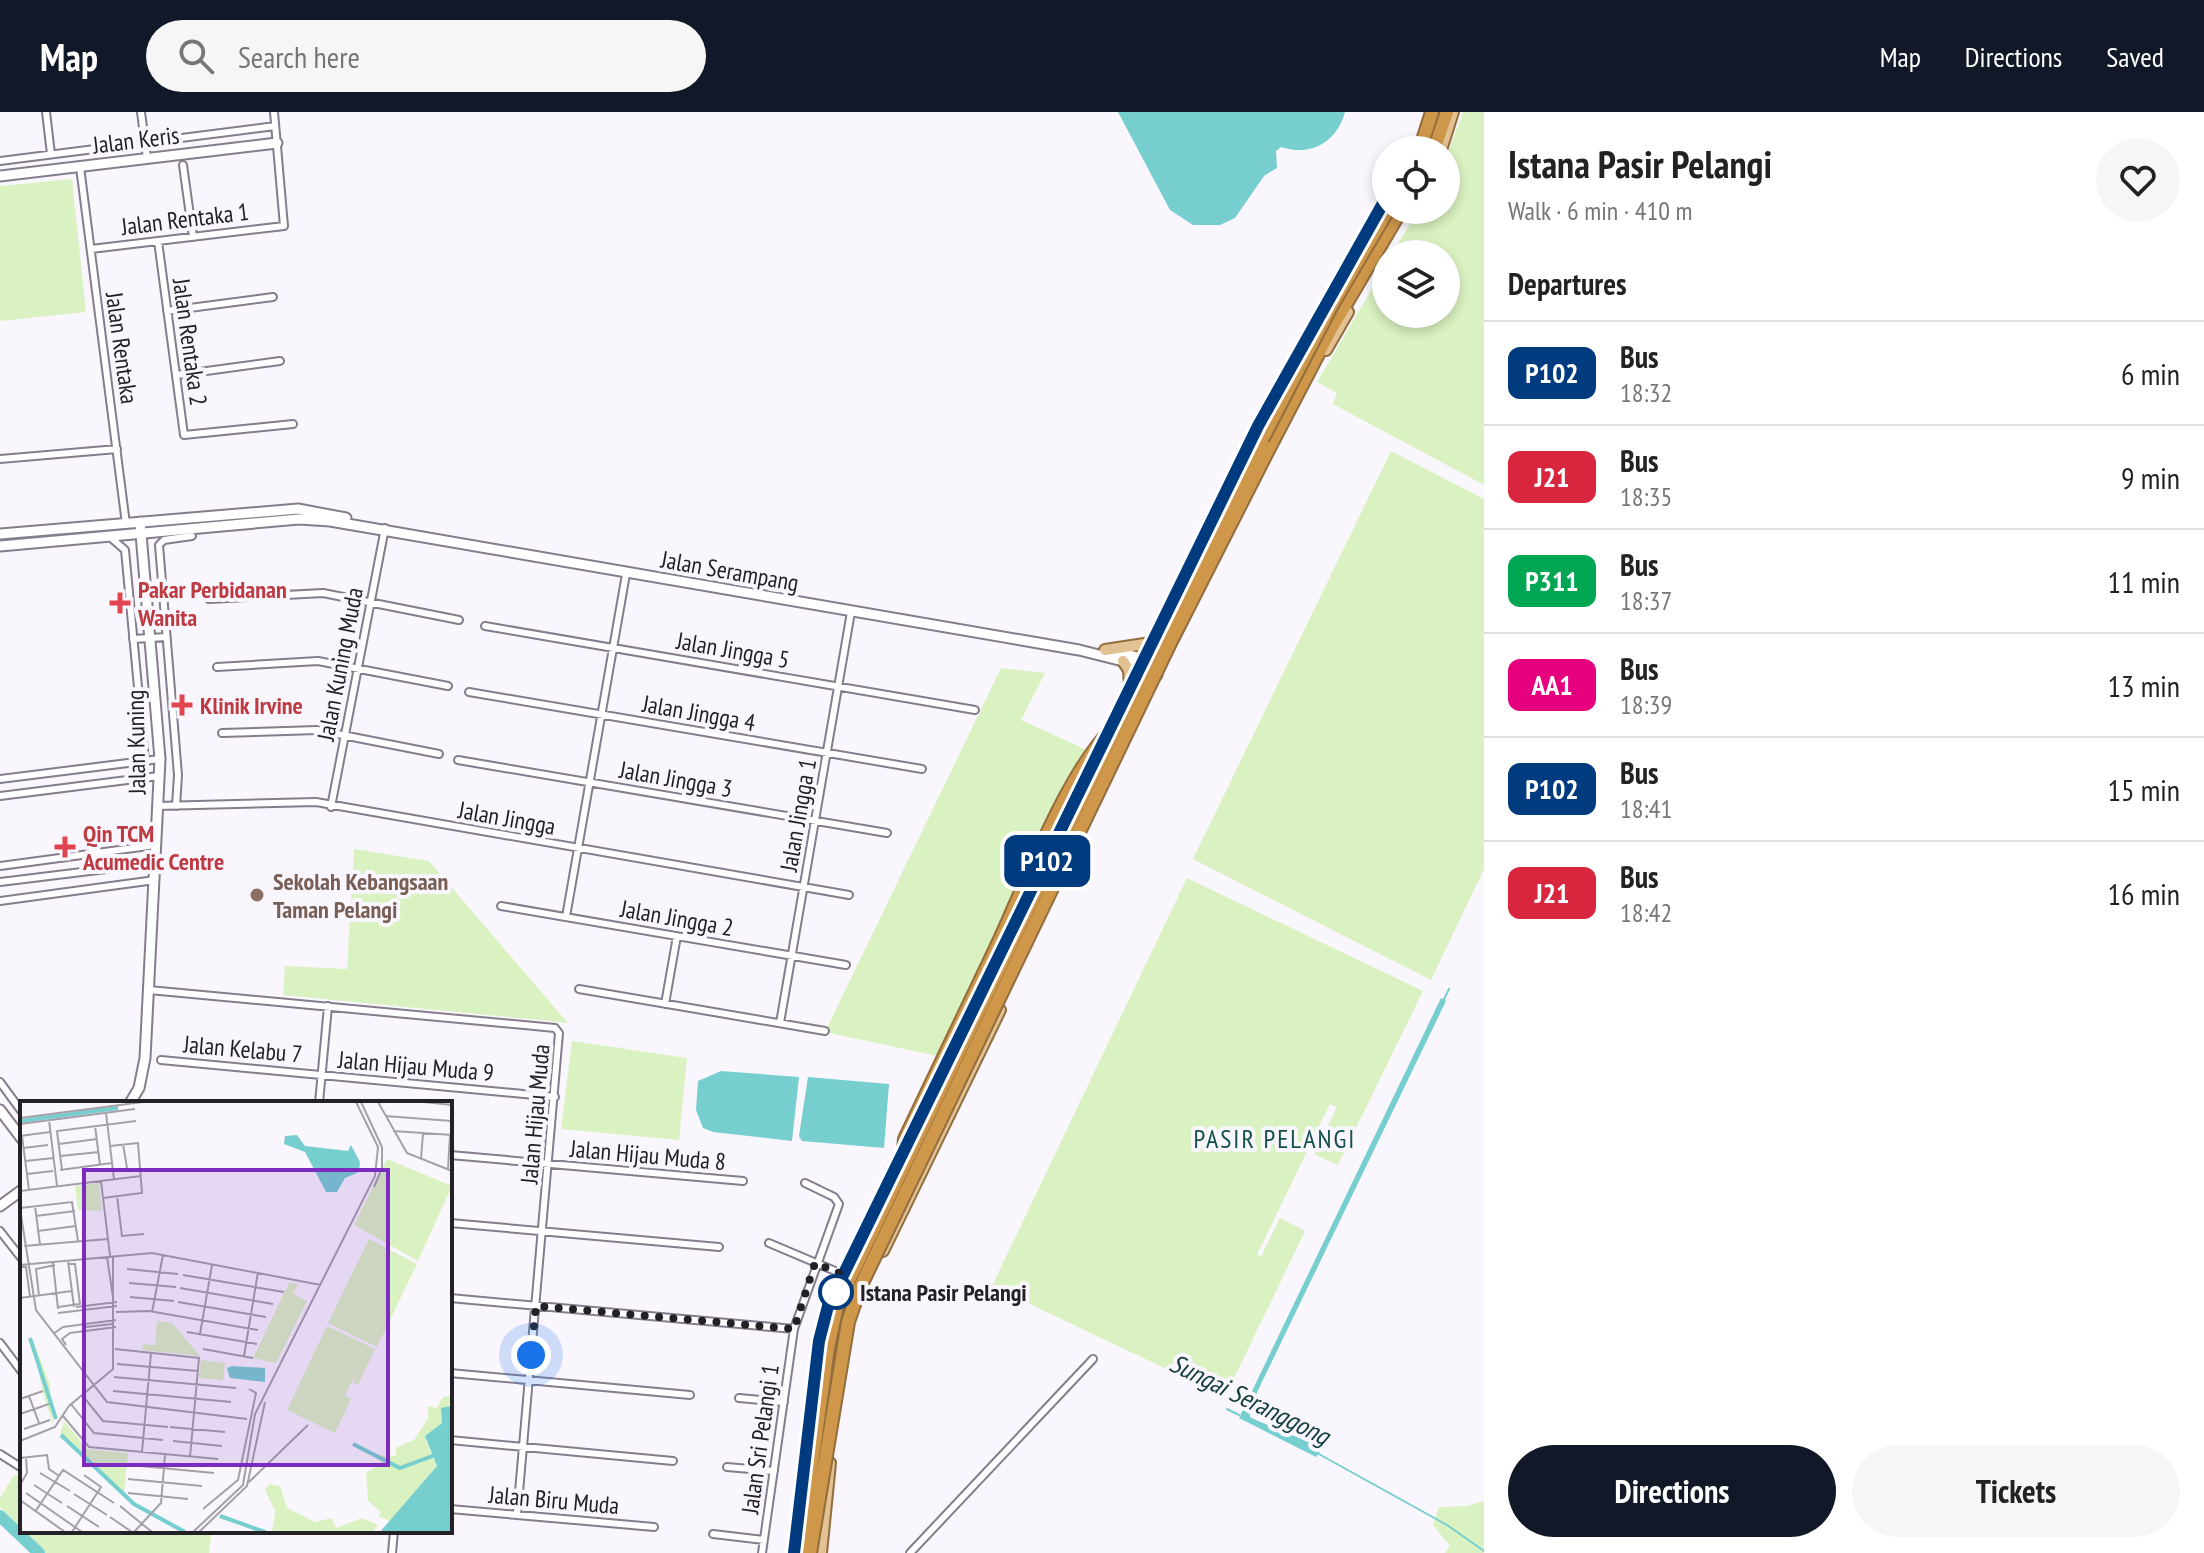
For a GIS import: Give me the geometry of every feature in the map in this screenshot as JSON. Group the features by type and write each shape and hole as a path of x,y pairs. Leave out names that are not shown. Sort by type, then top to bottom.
{"highway":[{"path":"1424,136 1430,112"},
{"path":"1440,136 1450,112"},
{"path":"797,1553 837,1305 945,1089 1118,722 1332,305 1380,224"},
{"path":"810,1553 846,1336 860,1287 1228,527 1331,329 1393,224"},
{"path":"903,1158 905,1139 1058,815 1100,741 1118,722"}],"main road":[{"path":"1419,136 1430,112"},
{"path":"1444,136 1450,112"},
{"name":"Jalan Keris","path":"0,176 277,143"},
{"path":"797,1553 819,1341 828,1306 903,1158 1258,426 1372,223"},
{"path":"821,1553 849,1337 868,1285 1127,744 1159,670 1299,400 1399,224"},
{"name":"Jalan Serampang","path":"0,534 313,509 381,527 626,574 1141,662"},
{"name":"Jalan Serampang","path":"0,546 299,519 381,527"},
{"name":"Jalan Kuning","path":"131,1101 143,1075 160,759 140,522"},
{"path":"1105,650 1151,643"},
{"name":"Jalan Serampang","path":"1079,650 1105,650 1159,670"},
{"path":"1123,661 1129,670 1130,686"},
{"path":"0,1110 20,1136"},
{"path":"0,1206 20,1191"}],"street":[{"path":"46,112 51,154"},
{"path":"141,112 147,158"},
{"path":"274,112 277,143"},
{"path":"0,161 275,126"},
{"name":"Jalan Rentaka 1","path":"91,249 284,226 277,143"},
{"path":"183,165 193,237"},
{"name":"Jalan Rentaka","path":"80,167 127,535"},
{"name":"Jalan Rentaka 2","path":"158,241 184,435 293,424"},
{"path":"167,311 273,297"},
{"path":"177,375 280,361"},
{"path":"0,459 117,449"},
{"name":"Jalan Kuning Muda","path":"331,807 381,527"},
{"path":"108,536 125,550 145,761"},
{"path":"176,806 174,717 159,545 164,540 192,536"},
{"path":"566,917 626,574"},
{"path":"209,599 309,592 459,620"},
{"name":"Jalan Jingga 1","path":"780,1023 851,612"},
{"name":"Jalan Jingga 5","path":"485,626 975,710"},
{"path":"133,639 166,637"},
{"path":"217,667 307,661 448,686"},
{"name":"Jalan Jingga 4","path":"469,692 922,769"},
{"path":"158,719 174,717"},
{"path":"222,733 300,729 439,754"},
{"path":"0,779 160,759"},
{"name":"Jalan Jingga 3","path":"458,760 887,833"},
{"path":"42,774 44,791"},
{"path":"0,796 159,776"},
{"name":"Jalan Jingga","path":"157,806 306,801 849,895"},
{"path":"0,866 156,845"},
{"path":"52,859 54,876"},
{"path":"0,882 155,863"},
{"path":"37,878 39,896"},
{"path":"0,901 155,880"},
{"name":"Jalan Jingga 2","path":"501,906 846,965"},
{"path":"665,1004 677,936"},
{"path":"579,989 825,1031"},
{"name":"Jalan Hijau Muda","path":"149,990 555,1028 561,1036 517,1515"},
{"path":"319,1101 328,1006"},
{"name":"Jalan Kelabu 7","path":"161,1060 321,1075"},
{"name":"Jalan Hijau Muda 9","path":"321,1075 555,1097"},
{"path":"0,1082 20,1109"},
{"name":"Jalan Hijau Muda 8","path":"452,1155 743,1181"},
{"name":"Jalan Sri Pelangi 1","path":"762,1553 794,1329 815,1263 839,1204 834,1197 805,1183"},
{"path":"452,1223 719,1247"},
{"path":"0,1231 20,1256"},
{"path":"769,1243 868,1285"},
{"path":"452,1298 794,1329"},
{"path":"0,1343 20,1369"},
{"path":"910,1553 1093,1359"},
{"path":"452,1373 690,1395"},
{"path":"739,1398 784,1402"},
{"path":"452,1440 673,1461"},
{"path":"0,1454 20,1467"},
{"path":"727,1467 774,1471"},
{"name":"Jalan Biru Muda","path":"452,1509 654,1527"},
{"path":"392,1553 394,1533"},
{"path":"713,1534 764,1540"}],"green space":[{"path":"1463,112 1484,112 1484,485 1333,404 1337,393 1317,382 1372,289 1372,328 1460,328 1460,240 1400,240 1410,224 1460,224 1460,136 1454,136"},
{"path":"72,179 86,312 0,321 0,186"},
{"path":"1391,451 1484,499 1484,869 1431,980 1193,859"},
{"path":"1001,668 1045,673 1021,720 1089,751 1032,858 937,1056 825,1032"},
{"path":"354,849 429,861 568,1023 283,995 285,966 347,969"},
{"path":"1187,878 1423,991 1338,1165 1314,1154 1337,1107 1330,1104 1257,1255 1261,1256 1280,1218 1305,1231 1225,1397 992,1286"},
{"path":"572,1041 687,1058 679,1140 561,1129"},
{"path":"14,1475 20,1476 20,1527 0,1507 0,1498"},
{"path":"1484,1501 1484,1553 1445,1553 1450,1546 1433,1525 1439,1507 1467,1506"},
{"path":"26,1533 212,1533 209,1553 45,1553"}],"water":[{"path":"1118,112 1345,112 1336,132 1321,144 1303,150 1281,147 1276,151 1277,168 1264,176 1235,218 1220,225 1193,225 1170,210"},
{"path":"1441,998 1446,1001 1249,1409 1250,1417 1323,1448 1316,1457 1239,1418"},
{"path":"721,1071 799,1077 792,1141 713,1132 703,1128 696,1110 698,1081"},
{"path":"808,1077 889,1084 884,1148 802,1141 799,1136"}],"waterway":[{"path":"1443,1001 1449,989"},
{"name":"Sungai Seranggong","path":"1227,1409 1239,1415"},
{"name":"Sungai Seranggong","path":"1317,1453 1447,1525 1484,1551"},
{"path":"0,1516 39,1553"}],"bus line":[{"name":"P102","path":"794,1553 819,1341 828,1306 893,1179 1258,426 1372,223"}],"place":[{"name":"Pakar Perbidanan Wanita","path":"120,603"},
{"name":"Klinik Irvine","path":"182,705"},
{"name":"Qin TCM Acumedic Centre","path":"65,847"},
{"name":"Sekolah Kebangsaan Taman Pelangi","path":"257,895"},
{"name":"Istana Pasir Pelangi","path":"836,1292"}],"district":[{"name":"PASIR PELANGI","path":"1275,1138"}],"route":[{"path":"531,1355 536,1306 794,1329 815,1263 844,1275 836,1292"}]}
